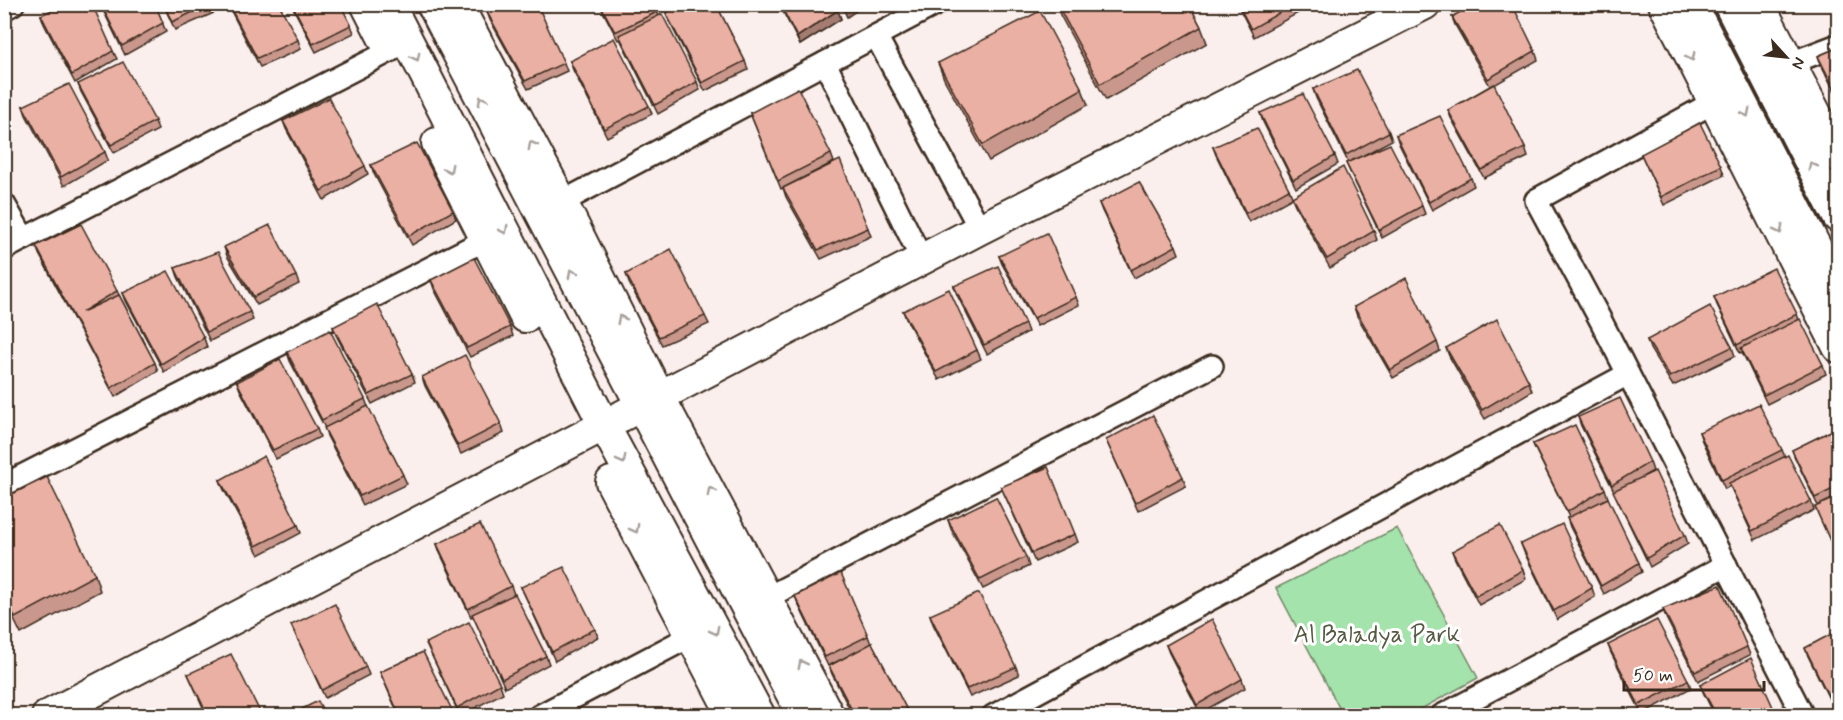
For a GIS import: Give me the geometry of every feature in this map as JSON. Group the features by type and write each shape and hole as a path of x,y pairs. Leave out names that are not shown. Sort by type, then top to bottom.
{"main road":[{"path":"366,4 485,240 760,716"},
{"path":"389,4 596,432 691,636 733,716"},
{"path":"432,4 651,402 768,597 829,716"},
{"path":"47,716 596,432 980,229 1425,4"},
{"path":"1664,4 1839,347"},
{"path":"1691,4 1839,290"},
{"path":"1729,4 1839,218"},
{"path":"1759,4 1788,64 1839,156"},
{"path":"465,7 562,201 651,402 803,716"}],"street":[{"path":"4,9 13,4"},
{"path":"562,201 931,6"},
{"path":"876,36 980,229"},
{"path":"1788,64 1839,45"},
{"path":"4,249 390,51"},
{"path":"825,63 922,260"},
{"path":"1714,102 1536,201 1628,374 1803,716"},
{"path":"4,204 24,239"},
{"path":"4,485 485,240"},
{"path":"768,597 1212,366"},
{"path":"993,716 1628,374"},
{"path":"1441,716 1726,565"},
{"path":"539,716 691,636"}],"green space":[{"name":"Al Baladya Park","path":"1397,528 1478,678 1410,715 1343,715 1276,588"}],"building":[{"path":"64,4 92,4 113,51 72,75 41,15"},
{"path":"101,4 155,4 163,23 122,46"},
{"path":"164,4 210,4 172,22"},
{"path":"234,4 279,4 298,40 257,58 230,7"},
{"path":"292,4 340,4 351,25 313,44"},
{"path":"501,4 537,4 564,63 525,81 487,12"},
{"path":"600,4 654,4 657,12 615,32"},
{"path":"683,4 716,4 745,61 702,83 666,13"},
{"path":"780,4 835,4 838,10 797,37"},
{"path":"1057,4 1189,4 1201,27 1100,84"},
{"path":"1238,4 1295,4 1251,29"},
{"path":"1473,4 1512,4 1535,51 1488,79 1452,17"},
{"path":"1040,11 1082,89 983,145 938,63"},
{"path":"662,14 697,82 655,105 619,35"},
{"path":"614,38 649,106 604,129 570,61"},
{"path":"1839,47 1839,98 1818,56"},
{"path":"123,62 155,121 111,145 78,84"},
{"path":"1357,70 1389,132 1346,155 1313,89"},
{"path":"69,84 105,152 61,177 23,106"},
{"path":"1494,84 1525,148 1481,170 1448,110"},
{"path":"798,88 831,154 778,181 750,113"},
{"path":"1303,94 1335,156 1293,180 1260,113"},
{"path":"329,98 365,166 321,191 283,121"},
{"path":"1440,116 1471,178 1429,202 1396,135"},
{"path":"1700,123 1721,166 1661,197 1641,154"},
{"path":"1257,128 1289,189 1246,213 1213,147"},
{"path":"417,143 453,211 409,236 371,165"},
{"path":"1390,144 1422,206 1379,230 1346,163"},
{"path":"840,160 868,228 818,250 783,188"},
{"path":"1343,167 1374,231 1327,259 1292,197"},
{"path":"1139,182 1176,246 1131,270 1099,203"},
{"path":"81,224 117,291 82,312 119,295 155,363 111,388 36,246"},
{"path":"270,225 296,276 254,297 224,247"},
{"path":"1047,233 1076,297 1034,318 999,256"},
{"path":"671,249 705,316 659,337 626,274"},
{"path":"218,252 250,312 207,332 175,268"},
{"path":"474,258 510,327 467,348 431,280"},
{"path":"998,266 1025,324 984,345 954,286"},
{"path":"1774,268 1797,314 1737,345 1714,297"},
{"path":"168,271 204,338 161,364 123,293"},
{"path":"1406,278 1437,342 1390,370 1354,307"},
{"path":"949,289 977,350 936,372 903,311"},
{"path":"377,304 412,374 369,395 333,327"},
{"path":"1710,306 1732,347 1670,377 1647,340"},
{"path":"1497,319 1529,382 1482,410 1446,348"},
{"path":"1800,319 1823,365 1764,395 1741,348"},
{"path":"330,330 365,399 322,420 287,352"},
{"path":"465,355 501,424 458,446 422,377"},
{"path":"280,359 317,429 273,450 237,382"},
{"path":"1620,398 1650,462 1612,485 1578,417"},
{"path":"1759,404 1782,450 1722,480 1699,432"},
{"path":"368,406 403,475 360,496 324,428"},
{"path":"1153,415 1183,477 1135,503 1106,440"},
{"path":"1575,425 1605,489 1567,512 1533,444"},
{"path":"1839,427 1839,486 1815,498 1792,450"},
{"path":"1788,455 1811,501 1752,531 1729,483"},
{"path":"264,456 298,525 256,546 220,480"},
{"path":"1048,467 1075,534 1032,553 1001,487"},
{"path":"1655,471 1685,535 1647,558 1613,491"},
{"path":"47,477 95,575 15,618 4,595 4,498"},
{"path":"1839,496 1839,555 1837,556 1815,507"},
{"path":"996,497 1026,557 980,580 948,520"},
{"path":"1608,498 1639,563 1601,586 1567,518"},
{"path":"480,524 511,586 468,609 437,544"},
{"path":"1562,524 1592,588 1554,611 1521,544"},
{"path":"1500,525 1523,570 1476,596 1452,551"},
{"path":"564,567 595,629 552,652 521,587"},
{"path":"841,573 868,636 825,657 795,596"},
{"path":"1720,585 1747,647 1695,672 1663,609"},
{"path":"979,593 1016,667 967,689 930,615"},
{"path":"515,594 546,656 502,679 472,614"},
{"path":"335,604 366,667 322,690 291,625"},
{"path":"1212,619 1242,679 1197,705 1166,645"},
{"path":"1657,620 1688,680 1639,705 1608,645"},
{"path":"469,622 500,684 457,708 426,643"},
{"path":"1839,630 1839,696 1831,701 1805,648"},
{"path":"872,643 909,714 907,716 855,716 829,666"},
{"path":"423,652 454,714 451,716 400,716 380,672"},
{"path":"231,654 262,716 208,716 188,674"},
{"path":"1751,658 1777,716 1717,716 1700,685"},
{"path":"318,701 326,716 288,716"}]}
